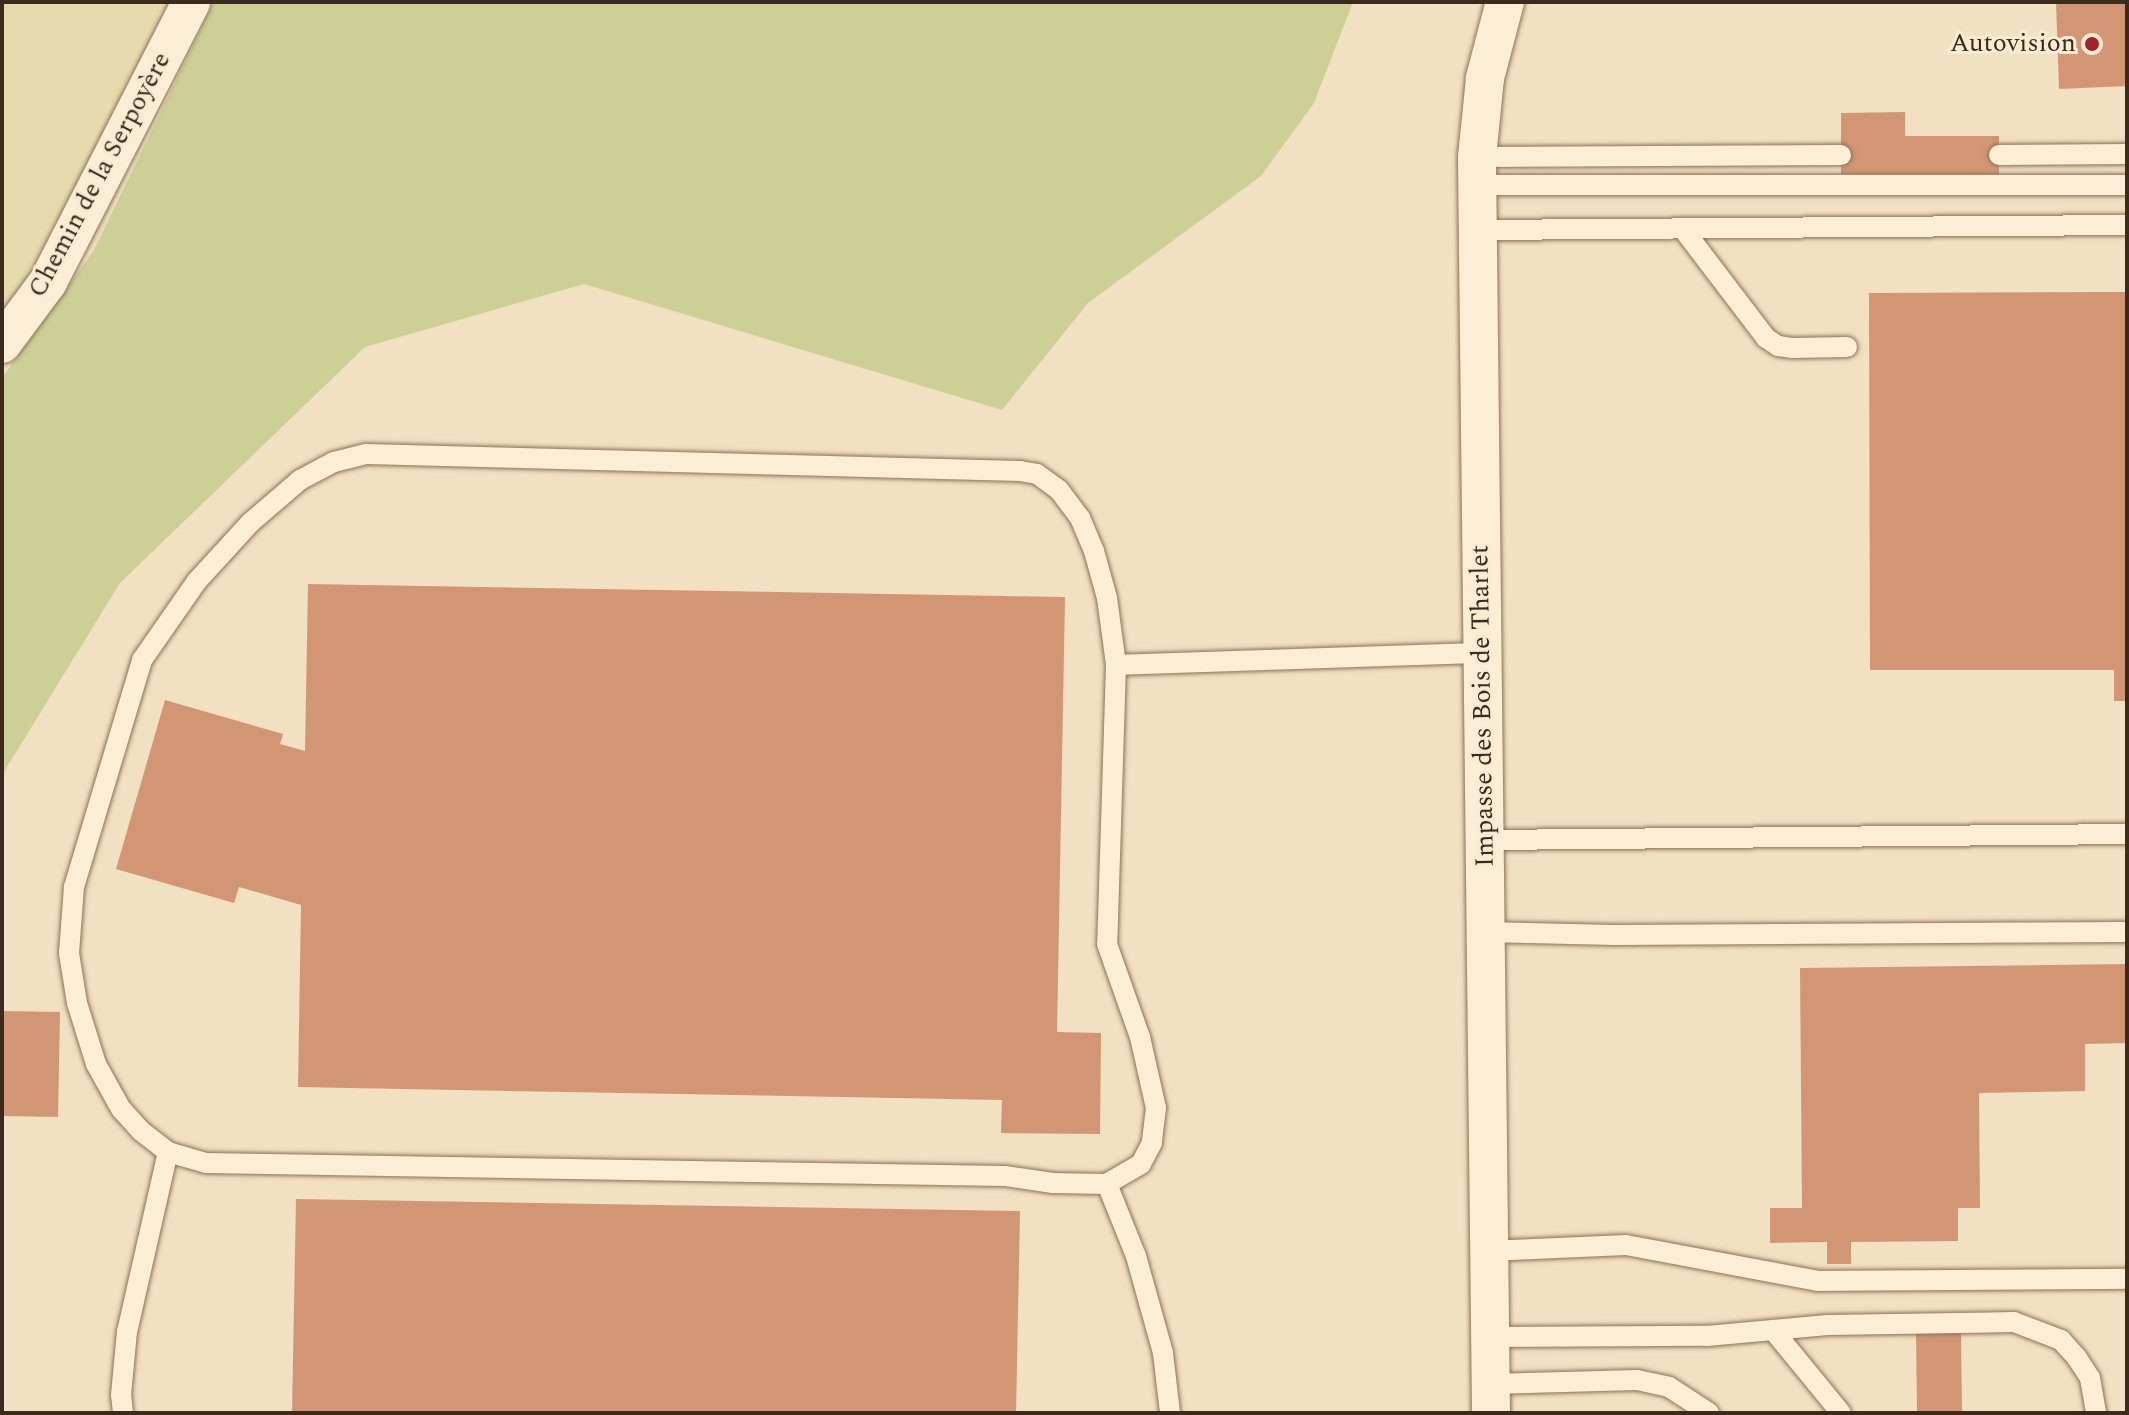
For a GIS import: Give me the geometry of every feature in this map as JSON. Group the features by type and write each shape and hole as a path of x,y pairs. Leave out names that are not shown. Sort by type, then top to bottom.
{"street":[{"name":"Chemin de la Serpoyère","path":"2,344 48,282 191,2"},
{"name":"Impasse des Bois de Tharlet","path":"1490,1398 1477,171 1485,78 1505,2"}],"lane":[{"path":"1999,155 2127,154"},
{"path":"1477,171 1841,155"},
{"path":"1477,171 2127,185"},
{"path":"1479,230 2127,225"},
{"path":"1683,229 1766,338 1778,346 1792,348 1847,347"},
{"path":"366,454 1037,474 1059,490 1073,509 1094,551 1107,598 1116,665 1107,944 1140,1037 1156,1108 1152,1143 1141,1164 1107,1184 1053,1183 1005,1176 206,1163 168,1152 121,1109 96,1064 77,1003 69,953 74,887 142,660 197,581 250,523 300,480 334,462 366,454"},
{"path":"1116,665 1482,653"},
{"path":"1484,840 2127,834"},
{"path":"1485,932 1614,935 2127,932"},
{"path":"123,1413 121,1395 127,1332 168,1152"},
{"path":"1107,1184 1136,1256 1163,1353 1170,1413"},
{"path":"1488,1251 1626,1245 1818,1281 2127,1279"},
{"path":"1490,1337 1707,1336 1828,1325 2014,1322 2061,1340 2090,1378 2096,1413"},
{"path":"1773,1330 1841,1413"},
{"path":"1490,1398 1637,1380 1669,1387 1709,1413"}],"shaded area":[{"path":"2,2 169,2 150,47 23,284 2,311"}],"green space":[{"path":"214,2 1353,2 1314,103 1261,176 1088,303 1002,410 584,284 365,347 120,583 2,775 2,378 94,250"}],"building":[{"name":"Autovision","path":"2056,2 2127,2 2127,86 2059,89"},
{"path":"1905,112 1905,136 1999,136 1999,174 1841,174 1841,113"},
{"path":"2127,292 2127,701 2114,701 2114,670 1870,670 1869,293"},
{"path":"308,584 1065,597 1057,1032 1101,1033 1100,1134 1001,1133 1002,1100 298,1087 301,905 239,887 234,903 116,869 165,700 283,734 280,744 305,751"},
{"path":"2127,964 2127,1043 2085,1044 2085,1091 1979,1093 1980,1208 1958,1208 1958,1241 1851,1242 1851,1264 1827,1264 1827,1242 1770,1243 1770,1208 1802,1208 1800,968"},
{"path":"3,1011 60,1012 58,1117 2,1116"},
{"path":"296,1199 1020,1211 1016,1413 292,1413"},
{"path":"1961,1333 1962,1413 1917,1413 1916,1334"}],"place":[{"name":"Autovision","path":"2092,44"}]}
